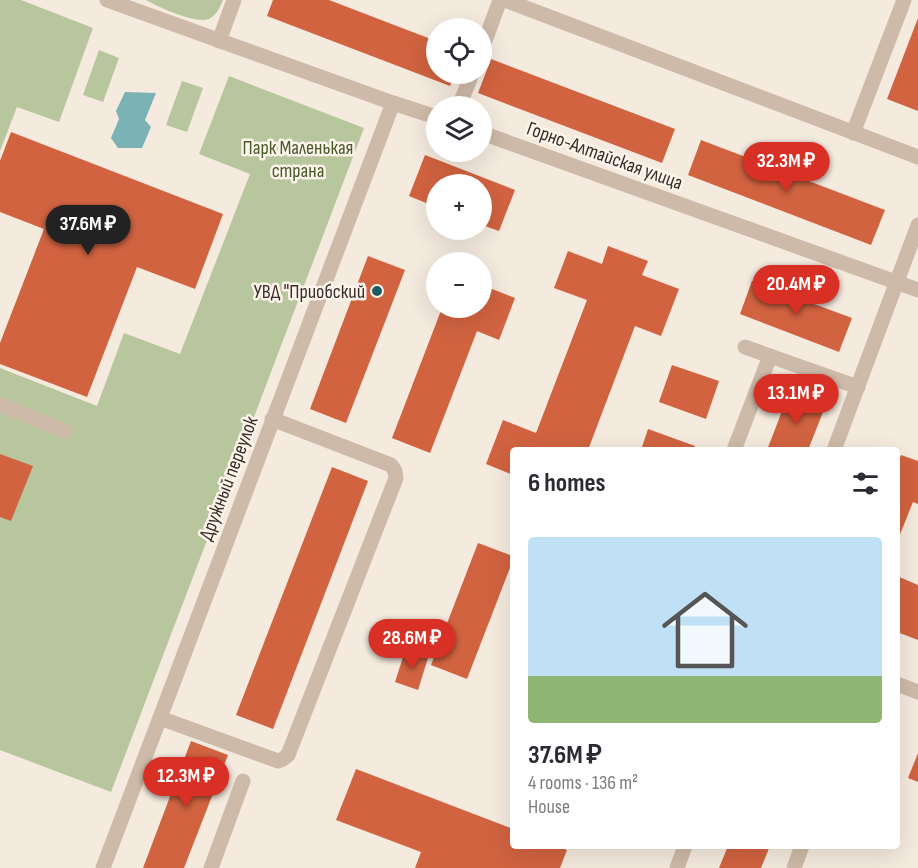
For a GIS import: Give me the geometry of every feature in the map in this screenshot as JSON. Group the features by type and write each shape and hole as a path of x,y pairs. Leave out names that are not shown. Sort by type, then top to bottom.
{"street":[{"path":"108,0 426,114"},
{"path":"219,41 234,0"},
{"path":"492,26 503,0 918,158"},
{"path":"853,133 904,0"},
{"name":"Дружный переулок","path":"103,868 393,103"},
{"name":"Горно-Алтайская улица","path":"492,137 918,290"},
{"path":"835,447 918,225"},
{"path":"745,347 858,387"},
{"path":"735,447 770,357"},
{"path":"0,405 65,431"},
{"path":"160,718 278,761 288,755 396,478 391,465 272,419"},
{"path":"900,685 918,692"},
{"path":"211,868 243,781"},
{"path":"677,868 685,849"},
{"path":"794,868 801,849"}],"green space":[{"path":"0,0 21,0 93,28 59,122 17,107 0,151"},
{"path":"146,0 223,0 214,15 203,20 177,14"},
{"path":"99,50 119,58 103,102 83,95"},
{"name":"Парк Маленькая страна","path":"229,76 364,128 111,792 0,750 0,368 97,406 124,333 180,354 250,174 199,154"},
{"path":"182,81 203,88 187,132 166,125"}],"water":[{"path":"125,92 156,93 145,120 151,127 142,148 118,148 111,138 119,119 116,111"}],"building":[{"path":"273,0 329,0 426,37 426,77 267,16"},
{"path":"918,18 918,111 887,99"},
{"path":"492,59 675,129 662,163 492,98 492,96 478,93 481,84 492,84"},
{"path":"11,132 223,214 195,289 137,267 87,397 0,364 0,343 44,229 0,212 0,161"},
{"path":"701,140 885,210 871,245 688,175"},
{"path":"425,155 426,162 443,162 474,174 426,174 426,203 409,196"},
{"path":"492,181 515,190 499,231 492,229"},
{"path":"608,246 648,261 642,275 679,289 661,336 635,326 589,447 510,447 510,474 486,464 503,420 536,433 587,300 554,288 568,251 602,264"},
{"path":"368,256 405,270 346,423 310,409"},
{"path":"752,281 852,318 839,352 740,314"},
{"path":"492,289 515,298 499,340 477,331 430,453 392,438 438,318 492,318"},
{"path":"672,365 719,381 706,419 659,402"},
{"path":"789,393 825,407 809,447 768,447"},
{"path":"648,429 695,446 695,447 642,447"},
{"path":"0,454 33,466 11,521 0,517"},
{"path":"901,455 918,461 918,504 913,502 900,534"},
{"path":"332,467 368,481 273,729 236,715"},
{"path":"478,543 510,555 510,568 467,679 431,665"},
{"path":"900,577 918,585 918,640 900,633"},
{"path":"405,651 428,658 418,690 395,682"},
{"path":"191,741 228,755 184,868 143,868"},
{"path":"918,753 918,782 908,778"},
{"path":"356,769 510,828 510,849 567,850 560,868 415,868 421,852 336,820"},
{"path":"727,849 769,849 761,868 719,868"}],"place":[{"name":"УВД \"Приобский","path":"377,291"}]}
